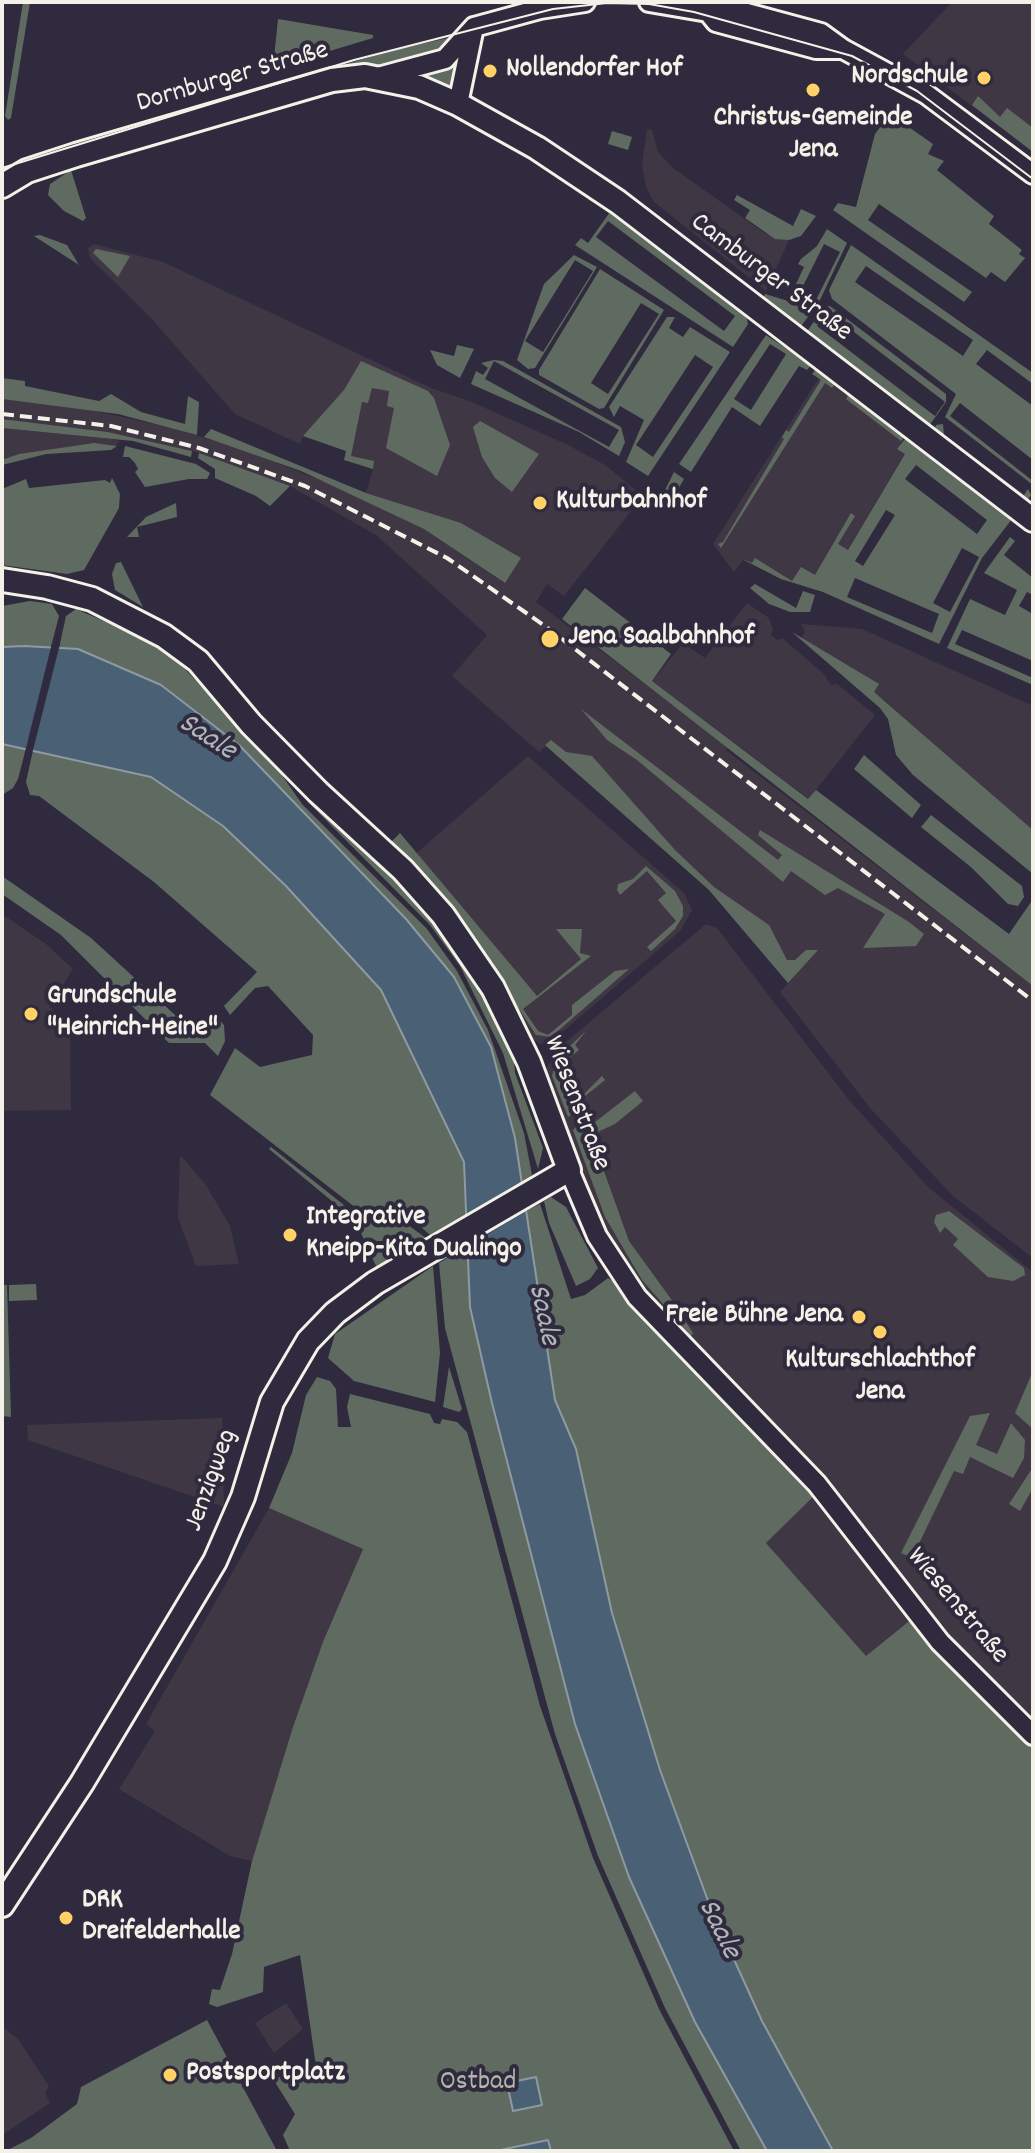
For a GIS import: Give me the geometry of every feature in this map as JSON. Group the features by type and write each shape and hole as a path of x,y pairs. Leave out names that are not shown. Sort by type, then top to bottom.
{"main road":[{"name":"Dornburger Straße","path":"2,186 27,171 71,156 346,77 377,77 419,87 458,104"},
{"name":"Camburger Straße","path":"458,104 564,164 611,197 780,323 1033,520"},
{"name":"Dornburger Straße","path":"2,203 71,156"},
{"name":"Wiesenstraße","path":"2,580 47,587 92,599 164,636 198,661 251,724 403,870 443,915 493,988 529,1062 569,1170"},
{"name":"Jenzigweg","path":"2,1905 82,1783 215,1561 243,1497 272,1402 291,1365 335,1313 396,1270 569,1170"}],"street":[{"path":"377,77 445,59 474,27 540,9 585,2"},
{"path":"649,2 708,12 721,6 821,33 843,49 926,94 1033,174"},
{"path":"458,104 474,27"},
{"name":"Wiesenstraße","path":"569,1170 597,1236 637,1297 817,1484 940,1642 1033,1735"}],"shaded area":[{"name":"Nordschule","path":"952,2 1033,2 1033,152 903,54"},
{"path":"647,129 652,130 658,152 673,168 766,234 789,240 766,291 654,202 646,187 642,165"},
{"path":"94,244 163,262 431,388 472,402 568,445 605,465 643,496 564,596 547,584 536,602 729,747 726,750 1033,986 1033,1258 953,1196 870,1108 780,992 788,983 709,890 546,746 539,752 452,676 487,635 376,535 290,486 193,451 108,432 2,419 2,399 71,406 168,427 243,449 354,494 424,529 504,583 520,558 461,523 366,493 373,469 344,460 346,451 303,436 300,444 235,414 151,318 90,258 88,248"},
{"path":"824,370 913,440 823,592 781,579 743,560 734,572 713,544"},
{"path":"2,428 120,441 111,450 46,454 2,465"},
{"path":"747,603 769,618 773,629 771,635 777,640 782,638 824,674 831,685 837,684 875,715 809,799 652,681 683,643 705,658"},
{"path":"801,624 862,629 1033,706 1033,830 885,701 801,639 805,632"},
{"path":"528,756 684,893 692,910 680,931 552,1041 540,1044 528,1036 404,864"},
{"name":"Grundschule \"Heinrich-Heine\"","path":"2,914 46,944 73,969 49,1007 70,1021 71,1110 2,1111"},
{"path":"706,924 717,928 849,1100 928,1187 1033,1272 1033,1726 981,1676 649,1301 603,1229 586,1191 546,1081 547,1067 560,1047"},
{"path":"180,1155 206,1185 230,1226 239,1264 196,1266 178,1218"},
{"path":"222,1418 224,1507 28,1440 27,1425"},
{"path":"816,1494 913,1618 866,1656 766,1543"},
{"path":"269,1508 363,1549 309,1681 252,1861 230,1856 119,1789 155,1731 146,1724"},
{"path":"286,2003 303,2029 274,2053 255,2023"},
{"path":"2,2026 18,2039 49,2086 45,2093 50,2103 2,2135"}],"green space":[{"path":"23,2 30,2 11,118 8,120 5,116"},
{"path":"278,19 373,35 373,38 273,68"},
{"path":"462,35 448,51 409,63 360,65 264,93 263,89 393,50"},
{"path":"458,58 451,87 414,75"},
{"path":"978,96 1000,117 1007,108 1033,128 1033,152 972,105"},
{"path":"890,114 933,144 928,154 944,161 937,170 994,216 989,224 1022,250 1019,254 1025,258 1005,282 991,272 986,278 879,204 868,220 972,292 964,302 833,210 838,203 856,207 875,134"},
{"path":"612,131 632,137 628,150 608,144"},
{"path":"71,170 86,218 83,221 64,211 48,195 50,184"},
{"path":"737,195 793,226 801,209 816,216 801,236 789,240 775,239 745,218 750,210 734,200"},
{"path":"610,212 746,315 748,324 733,347 575,245 581,238 588,243","holes":["608,221 735,316 724,331 596,237"]},
{"path":"827,229 847,243 819,302 799,329 761,302 765,294 788,301 804,267 798,264 817,246","holes":["824,244 840,252 814,304 798,296"]},
{"path":"40,235 67,245 79,265 34,236"},
{"path":"851,245 1033,373 1033,384 987,350 976,364 1033,406 1033,460 960,403 950,416 1033,481 1033,485 945,417 956,394 832,299 829,290","holes":["866,266 973,340 963,356 855,282"]},
{"path":"96,249 130,256 118,277 93,253"},
{"path":"574,255 597,267 535,368 528,369 517,360 544,284","holes":["575,260 593,271 543,352 525,341"]},
{"path":"600,269 664,310 604,408 599,409 539,375 539,370","holes":["641,303 659,314 608,394 591,383"]},
{"path":"830,306 946,394 946,402 929,426 806,333 823,308","holes":["828,312 945,402 935,416 817,326"]},
{"path":"667,317 675,317 669,328 683,337 690,327 730,352 648,476 626,462 644,420 620,406 614,417 609,407","holes":["695,355 713,367 653,457 636,445"]},
{"path":"766,335 811,365 807,370 799,366 760,426 732,407 691,472 679,464","holes":["770,344 786,354 751,410 734,399"]},
{"path":"457,345 474,349 460,378 437,365 430,350 454,356"},
{"path":"494,360 503,361 621,427 625,442 619,456 579,432 471,384 476,371 483,375 488,368 481,363","holes":["494,361 619,430 609,447 485,379"]},
{"path":"361,361 428,391 434,398 450,445 437,476 386,448 394,408 387,406 389,391 372,388 368,403 362,402 351,456 374,461 373,469 344,460 346,451 303,436 344,390"},
{"path":"816,369 835,384 832,388 825,383 721,548 718,544 723,542 784,439 786,430 789,432 821,380 812,374"},
{"path":"2,378 25,381 25,386 99,401 111,394 141,412 185,424 188,396 199,402 197,435 118,414 2,399"},
{"path":"849,394 904,437 901,441 846,399"},
{"path":"2,419 108,432 192,451 191,457 133,441 2,428"},
{"path":"480,421 539,454 512,492 495,478 482,457 473,427"},
{"path":"943,424 944,435 1024,495 1028,489 1031,495 1027,501 1023,502 934,431 936,425"},
{"path":"211,429 366,493 461,523 521,558 505,583 424,529 301,471 204,437"},
{"path":"906,438 1012,519 982,558 939,644 823,592 781,579 742,559 752,563 755,558 792,581 801,567 815,575 851,513 855,516 838,544 848,550 905,454 897,449","holes":["916,465 987,520 977,534 905,479","886,510 895,515 863,566 855,561","962,548 979,557 950,612 933,603","855,578 939,614 932,633 847,597"]},
{"path":"94,443 117,446 111,450 46,454 2,465 2,460 19,454"},
{"path":"125,446 196,464 210,473 207,479 145,487 135,472 138,469 135,463 129,457 123,457"},
{"path":"199,453 290,486 270,506 256,496 215,478 215,469 198,458"},
{"path":"674,472 684,479 672,500 664,492"},
{"path":"112,478 120,494 119,508 84,570 67,574 2,565 2,489 26,479 29,488 105,480 110,483"},
{"path":"176,503 177,517 137,527 139,537 127,537 146,517"},
{"path":"1010,537 1015,541 1004,555 1033,578 1033,595 1027,592 1019,606 1033,614 1033,661 962,630 955,644 1033,678 1033,685 947,648 970,599 1005,615 1017,590 984,573"},
{"path":"121,562 143,607 115,590 112,574 116,563"},
{"path":"755,584 796,608 803,591 815,595 810,612 790,612 769,604 750,588"},
{"path":"585,588 671,654 652,681 808,799 816,790 1009,934 1033,899 1033,986 562,619"},
{"path":"30,601 52,604 59,616 51,647 2,647 2,606"},
{"path":"76,609 143,638 175,658 279,771 302,804 427,929 457,971 488,1030 524,1133 532,1175 522,1182 515,1138 491,1047 454,977 406,919 239,745 101,660 78,649 59,648 66,616"},
{"path":"792,632 879,684 874,692 1033,830 1033,874 913,775 896,755 888,719 880,708"},
{"path":"581,709 778,860 782,855 758,835 760,830 909,922 924,934 916,946 863,948 885,914 838,888 825,895 791,871 783,882 637,760 607,740"},
{"path":"551,740 566,752 592,756 675,850 714,887 769,925 787,960 795,960 806,950 818,950 788,983 709,890 545,745"},
{"path":"2,744 26,748 18,779 13,788 2,795"},
{"path":"33,750 151,777 223,826 286,886 381,990 464,1162 466,1214 430,1235 411,1218 356,1208 210,1095 235,1048 260,1067 312,1055 313,1035 268,986 255,988 230,1015 224,1006 257,972 154,882 39,796 30,795 26,782"},
{"path":"864,755 921,805 912,818 854,769"},
{"path":"283,767 398,875 467,958 513,1052 515,1073 543,1148 538,1169 503,1053 460,966 430,925 310,804"},
{"path":"931,815 1022,886 1024,897 1018,906 1008,904 972,868 921,827"},
{"path":"400,833 537,996 581,959 556,929 582,929 580,953 591,956 523,1009 538,1031 548,1035 572,1015 572,1005 615,971 629,969 551,1037 536,1035 453,909 390,843"},
{"path":"646,866 675,891 683,906 683,916 675,929 651,951 647,947 676,921 658,900 666,893 647,871 620,895 617,890 618,884 633,879"},
{"path":"2,876 91,938 174,1014 184,1020 205,1021 215,1015 224,1025 225,1041 218,1056 205,1043 169,1043 61,935 2,894"},
{"path":"586,1031 575,1045 579,1050 557,1068 581,1097 602,1076 605,1080 579,1101 595,1122 635,1091 643,1101 615,1124 591,1135 629,1241 671,1299 693,1333 691,1336 642,1280 605,1217 573,1130 584,1120 577,1111 568,1117 552,1076 557,1058"},
{"path":"271,1147 354,1213 401,1220 426,1238 400,1253 401,1256 376,1266 361,1233 333,1202 269,1149"},
{"path":"551,1197 566,1207 598,1268 590,1279 576,1286 549,1223 544,1201"},
{"path":"540,1204 571,1299 585,1295 608,1278 616,1283 677,1353 816,1494 766,1543 866,1656 913,1618 1033,1746 1033,2151 833,2151 762,2021 711,1909 660,1770 612,1613 576,1449 555,1400 526,1211"},
{"path":"949,1211 1024,1268 1025,1275 1013,1281 988,1277 953,1245 958,1239 945,1227 940,1233 934,1222 936,1215"},
{"path":"468,1246 470,1307 575,1724 629,1877 695,2022 767,2151 741,2151 665,2008 598,1856 555,1734 445,1328 439,1263"},
{"path":"433,1266 440,1353 435,1402 354,1381 328,1358 335,1334"},
{"path":"36,1284 37,1300 9,1301 9,1285"},
{"path":"2,1285 7,1285 11,1417 2,1416"},
{"path":"449,1367 462,1409 459,1412 443,1407"},
{"path":"1033,1371 1033,1429 1015,1413"},
{"name":"Ostbad","path":"317,1377 330,1381 336,1389 338,1427 351,1427 347,1407 350,1394 430,1414 434,1423 440,1424 442,1419 457,1422 467,1432 540,1706 593,1858 660,2011 734,2151 290,2151 283,2135 295,2114 273,2079 316,2066 300,1955 264,1967 263,1992 217,2007 209,2004 212,1989 220,1990 232,1954 252,1861 293,1727 323,1642 363,1549 269,1508 292,1453 306,1395"},
{"path":"990,1413 976,1445 997,1454 1011,1423 1025,1440 1024,1458 1013,1478 970,1457 963,1474 954,1471 912,1558 901,1553 970,1416"},
{"path":"1033,1467 1033,1488 1020,1511 1009,1504"},
{"name":"Postsportplatz","path":"207,2020 277,2151 6,2151 31,2138 77,2104 81,2087"}],"water":[{"name":"Saale","path":"2,647 78,649 161,685 239,745 406,919 454,977 491,1047 515,1138 555,1400 576,1449 612,1613 660,1770 711,1909 762,2021 833,2151 767,2151 695,2022 629,1877 575,1724 492,1403 470,1307 464,1162 381,990 286,886 223,826 151,777 2,744"},
{"path":"536,2077 542,2105 513,2111 507,2083"},
{"path":"548,2140 551,2151 498,2151 505,2149"}],"pier":[{"path":"52,643 60,644 32,754 25,752"},
{"path":"526,1179 530,1209 464,1248 462,1217"}],"tram line":[{"path":"2,168 354,60 553,9 607,3 649,4 694,12 852,56 917,91 1033,179"}],"railway":[{"path":"2,414 111,426 199,448 305,486 447,558 545,626 1033,1001"}],"place":[{"name":"Nollendorfer Hof","path":"490,71"},
{"name":"Nordschule","path":"984,78"},
{"name":"Christus-Gemeinde Jena","path":"813,90"},
{"name":"Kulturbahnhof","path":"540,503"},
{"name":"Jena Saalbahnhof","path":"550,639"},
{"name":"Grundschule \"Heinrich-Heine\"","path":"31,1014"},
{"name":"Integrative Kneipp-Kita Dualingo","path":"290,1235"},
{"name":"Freie Bühne Jena","path":"859,1317"},
{"name":"Kulturschlachthof Jena","path":"880,1332"},
{"name":"DRK Dreifelderhalle","path":"66,1918"},
{"name":"Postsportplatz","path":"170,2075"}]}
